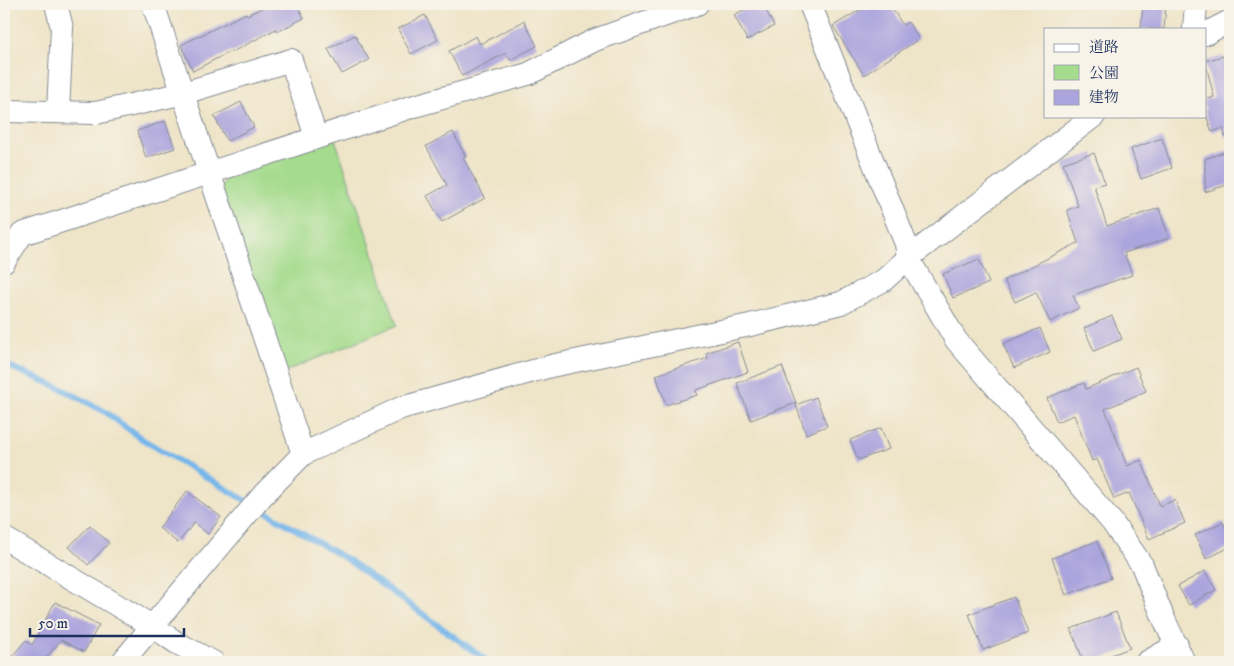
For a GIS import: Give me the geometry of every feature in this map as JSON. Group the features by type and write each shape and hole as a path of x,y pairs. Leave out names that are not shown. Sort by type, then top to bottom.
{"street":[{"path":"56,4 62,28 58,112"},
{"path":"153,4 303,454"},
{"path":"4,262 22,234 411,107 528,74 595,40 697,4"},
{"path":"810,4 906,244 908,258 956,340 1112,522 1142,565 1181,654 1147,662"},
{"path":"1194,28 1196,4"},
{"path":"1206,33 1230,21"},
{"path":"4,111 96,113 184,93 291,60 316,138"},
{"path":"122,662 263,495 303,454 401,408 551,366 750,325 841,303 884,280 908,258 1091,118"},
{"path":"4,538 152,626 177,643 213,662"}],"green space":[{"path":"335,139 397,325 279,374 221,187 226,175"}],"building":[{"path":"270,4 297,4 304,18 277,32 276,29 193,71 181,45 246,13 247,15"},
{"path":"755,4 763,4 774,26 747,40 734,15"},
{"path":"870,4 889,4 903,25 908,22 919,39 864,75 833,26"},
{"path":"1143,4 1166,4 1164,28 1141,28"},
{"path":"425,15 438,40 411,54 398,29"},
{"path":"524,21 537,46 510,60 506,53 462,76 449,51 476,36 480,44"},
{"path":"355,35 369,60 342,74 328,49"},
{"path":"1223,56 1230,84 1230,136 1225,137 1223,128 1212,132 1206,115 1206,100 1214,97 1206,61"},
{"path":"241,102 254,127 227,141 214,116"},
{"path":"165,121 175,148 146,158 137,131"},
{"path":"453,132 466,157 463,158 485,198 442,222 427,196 447,185 426,146"},
{"path":"1162,138 1172,168 1141,179 1131,149"},
{"path":"1230,150 1230,184 1205,192 1205,159"},
{"path":"1094,153 1105,183 1094,186 1107,226 1159,208 1169,238 1124,253 1132,275 1073,295 1079,308 1050,322 1036,292 1015,302 1004,280 1078,243 1067,210 1078,206 1063,163"},
{"path":"979,259 989,283 953,298 943,274"},
{"path":"1112,316 1122,339 1094,351 1084,328"},
{"path":"1040,328 1050,352 1014,368 1003,344"},
{"path":"738,342 748,372 696,390 697,395 666,405 656,375 708,358 706,353"},
{"path":"782,366 796,403 751,420 737,383"},
{"path":"1136,367 1146,391 1105,409 1127,466 1141,460 1160,506 1175,500 1185,523 1149,539 1129,493 1114,499 1097,459 1092,461 1074,415 1057,422 1047,398 1084,383 1086,389"},
{"path":"816,397 827,426 806,434 796,405"},
{"path":"881,428 889,449 858,460 850,440"},
{"path":"187,491 221,517 208,534 194,523 178,543 159,528"},
{"path":"1223,522 1230,537 1230,547 1206,559 1195,535"},
{"path":"90,525 109,543 88,565 69,547"},
{"path":"1097,541 1111,578 1066,595 1052,558"},
{"path":"1205,571 1216,590 1189,605 1178,586"},
{"path":"1014,597 1028,633 983,650 969,614"},
{"path":"55,602 99,625 84,652 61,640 46,658 51,662 7,662 26,640 32,645"},
{"path":"1116,612 1130,648 1093,662 1084,662 1071,629"}],"waterway":[{"path":"4,364 62,389 104,411 142,439 250,503"},
{"path":"259,508 348,560 489,662"}]}
